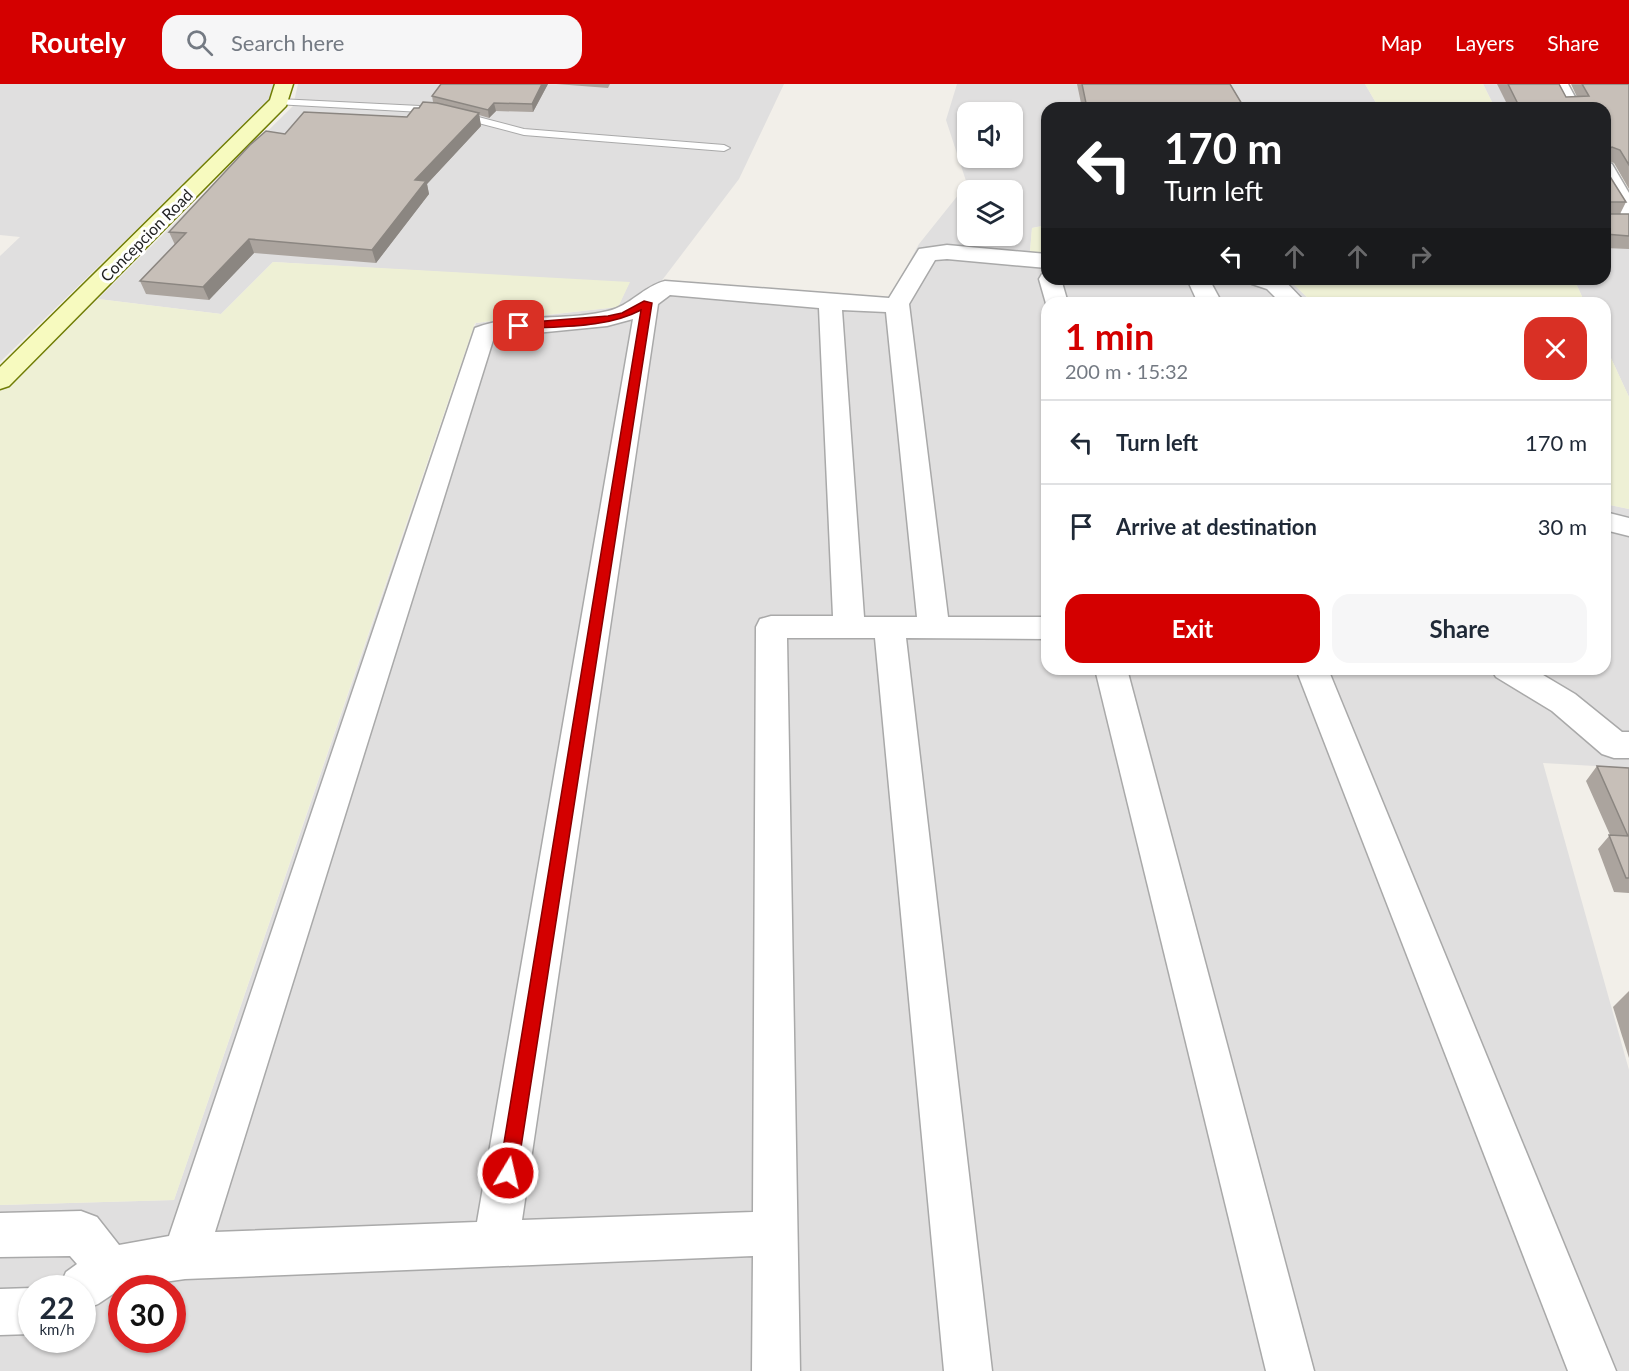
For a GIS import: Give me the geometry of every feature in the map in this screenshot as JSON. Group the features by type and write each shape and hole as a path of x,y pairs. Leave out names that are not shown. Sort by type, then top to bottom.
{"street":[{"path":"1559,84 1569,102"},
{"name":"Concepcion Road","path":"0,381 282,93"},
{"path":"1611,183 1626,219"},
{"path":"934,628 897,304 927,254 946,252 1041,266"},
{"path":"1276,285 1288,297"},
{"path":"185,1256 483,333 496,328 608,319 625,315 647,303 665,288 881,306 897,304"},
{"path":"830,302 849,628"},
{"path":"496,1244 647,303"},
{"path":"1611,522 1629,527"},
{"path":"776,1371 771,627 1041,628"},
{"path":"889,627 968,1371"},
{"path":"1113,675 1290,1371"},
{"path":"1314,675 1592,1371"},
{"path":"1518,675 1547,690 1584,716 1614,745 1629,745"},
{"path":"1561,675 1584,716"},
{"path":"0,1235 81,1233 94,1275"},
{"path":"96,1279 185,1256 774,1233"},
{"path":"0,1312 18,1311"}],"lane":[{"path":"282,93 440,110 524,132 724,148"}],"shaded area":[{"path":"0,84 274,84 269,101 0,362 0,256 20,237 0,235"},
{"path":"298,84 784,84 739,179 660,283 890,297 919,244 957,196 957,246 1023,246 1023,180 966,180 962,168 1023,168 1023,102 957,102 957,154 946,120 957,84 1365,84 1376,102 1041,102 1041,226 1032,228 1030,251 1041,252 1041,285 1294,285 1307,297 1041,297 1041,675 1611,675 1611,505 1629,509 1629,768 1543,763 1629,1070 1629,1371 0,1371 0,1205 174,1200 476,323 618,307 629,283 273,262 221,314 98,299 293,106"},
{"path":"1483,84 1553,84 1563,102 1492,102"},
{"path":"1611,192 1629,226 1629,397 1611,358 1611,297 1582,297 1577,285 1611,285"}],"green space":[{"path":"1365,84 1483,84 1492,102 1376,102"},
{"path":"1041,226 1041,253 1030,252 1032,228"},
{"path":"273,262 630,282 618,307 475,323 174,1200 0,1205 0,390 98,299 221,314"},
{"path":"1294,285 1577,285 1582,297 1307,297"},
{"path":"1611,358 1629,397 1629,509 1611,505"}],"building":[{"path":"441,84 542,84 532,104 494,103 488,110 432,96"},
{"path":"1082,84 1230,84 1241,102 1086,102"},
{"path":"1508,84 1559,84 1566,97 1589,96 1582,84 1629,84 1629,165 1620,150 1611,148 1611,102 1517,102"},
{"path":"423,102 479,113 415,180 426,181 372,250 249,239 203,287 140,281 186,233 169,232 250,145 266,131 285,134 304,112 407,117"},
{"path":"1611,178 1626,202 1611,202"},
{"path":"1611,214 1629,214 1629,236 1611,234"},
{"path":"1597,766 1629,768 1629,878 1626,878 1609,835 1628,836"}],"route":[{"path":"508,1173 647,303 625,315 608,319 519,326"}]}
